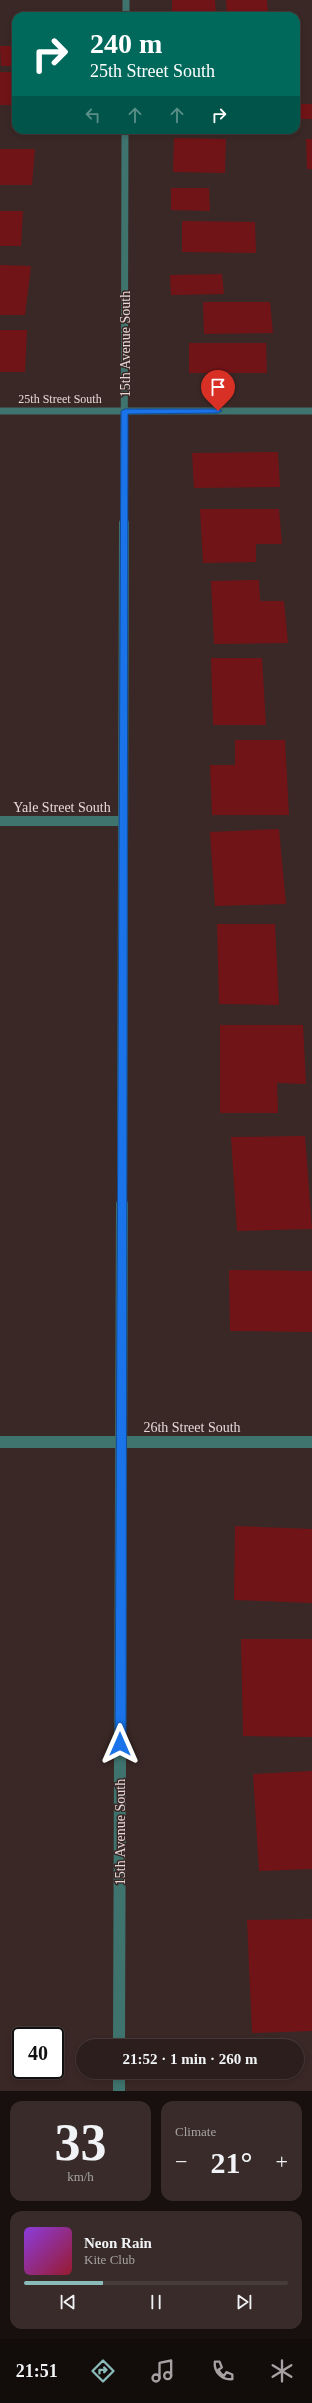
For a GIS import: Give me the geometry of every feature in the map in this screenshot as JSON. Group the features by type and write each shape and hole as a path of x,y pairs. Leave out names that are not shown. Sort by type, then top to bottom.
{"street":[{"path":"126,0 126,12"},
{"name":"15th Avenue South","path":"119,2039 126,134"},
{"name":"25th Street South","path":"0,411 312,411"},
{"name":"Yale Street South","path":"0,822 123,821"},
{"name":"26th Street South","path":"0,1442 312,1442"},
{"path":"119,2079 119,2091"}],"building":[{"path":"172,0 215,0 216,12 172,12"},
{"path":"226,0 267,0 268,12 227,12"},
{"path":"0,46 12,46 12,66 1,66"},
{"path":"0,72 12,72 12,105 0,105"},
{"path":"301,104 312,104 312,119 301,119"},
{"path":"174,138 226,139 225,173 173,172"},
{"path":"306,139 312,139 312,169 307,169"},
{"path":"0,149 35,149 32,185 0,185"},
{"path":"171,188 209,188 210,211 171,210"},
{"path":"0,211 23,211 21,246 0,246"},
{"path":"182,221 255,222 256,253 182,252"},
{"path":"0,265 31,266 25,315 0,315"},
{"path":"222,274 224,294 171,295 170,275"},
{"path":"203,302 270,302 273,333 204,334"},
{"path":"0,330 27,330 25,372 0,372"},
{"path":"189,343 266,343 267,373 189,373"},
{"path":"278,452 280,487 194,488 192,453"},
{"path":"200,509 279,509 282,544 256,544 256,562 203,563"},
{"path":"259,580 260,601 284,601 288,643 214,644 211,581"},
{"path":"211,658 262,658 266,725 213,725"},
{"path":"235,740 285,740 289,815 212,815 210,765 235,765"},
{"path":"279,829 286,904 215,906 210,832"},
{"path":"217,924 275,924 279,1005 219,1004"},
{"path":"220,1025 303,1025 306,1084 277,1083 278,1113 220,1113"},
{"path":"305,1136 312,1229 237,1231 231,1137"},
{"path":"229,1270 312,1271 312,1332 230,1331"},
{"path":"235,1526 312,1529 312,1603 234,1600"},
{"path":"241,1639 312,1639 312,1737 243,1736"},
{"path":"312,1771 312,1869 259,1871 253,1774"},
{"path":"312,1919 312,2031 252,2033 247,1920"}],"route":[{"path":"120,1744 125,411 218,411"}]}
